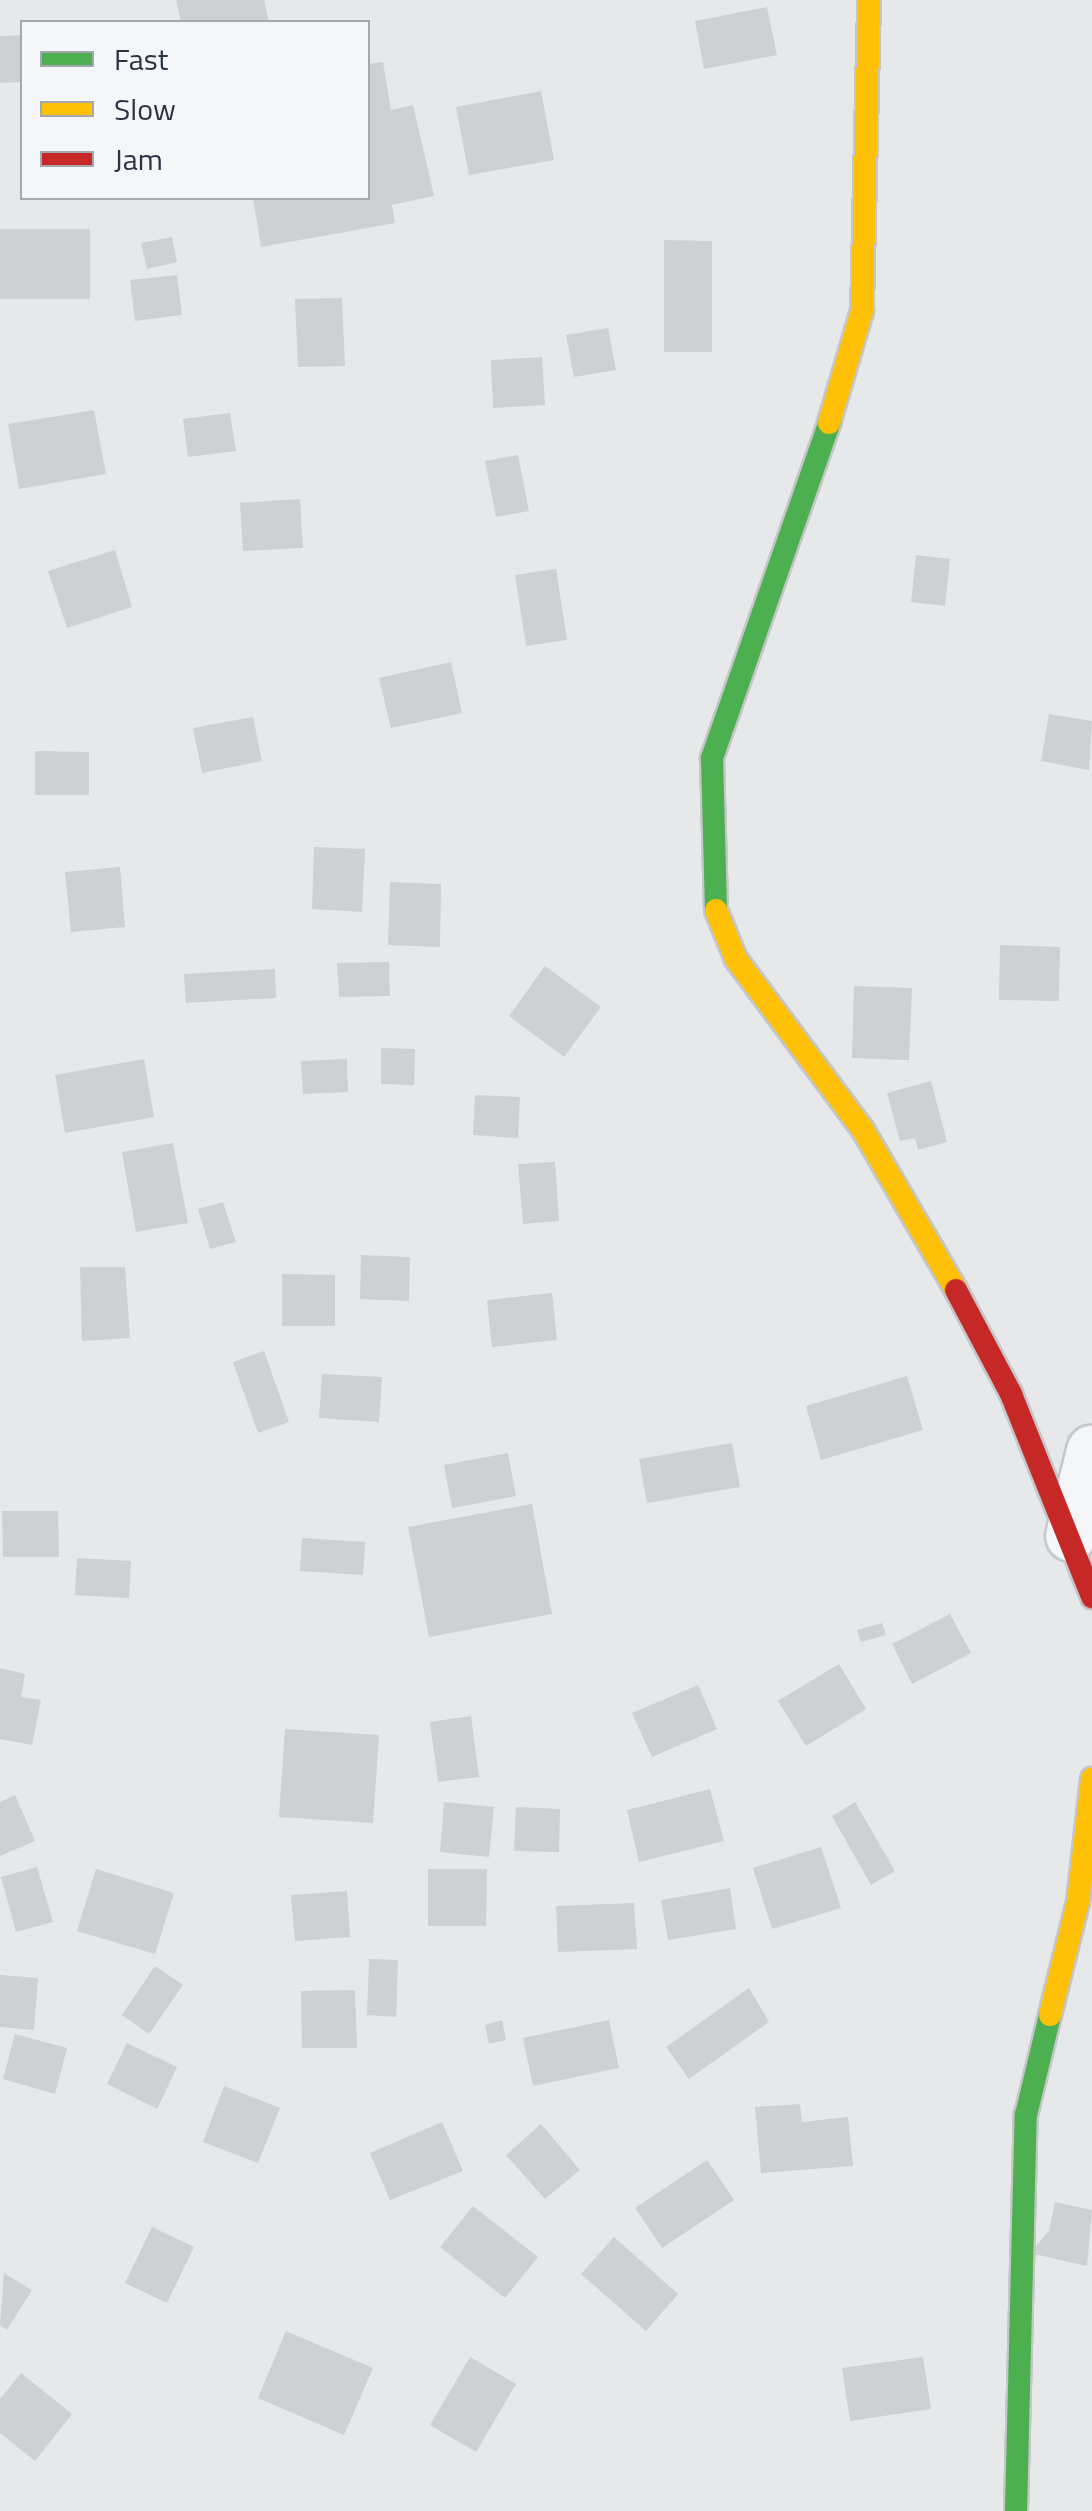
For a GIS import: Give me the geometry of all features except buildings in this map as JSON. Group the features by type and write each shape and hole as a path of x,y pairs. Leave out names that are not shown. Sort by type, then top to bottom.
{"street":[{"path":"868,0 862,311 811,488 712,758 711,897 736,959 863,1130 942,1263 1070,1536 1092,1596"},
{"path":"1070,1536 1092,1451"},
{"path":"1016,2511 1026,2115 1085,1902 1092,1780"}],"traffic: fast":[{"path":"716,910 712,758 829,423"},
{"path":"1016,2511 1026,2115 1050,2015"}],"traffic: slow":[{"path":"829,423 862,311 869,0"},
{"path":"716,910 736,959 863,1130 956,1290"},
{"path":"1050,2015 1078,1902 1092,1779"}],"traffic: jam":[{"path":"956,1290 1011,1394 1092,1597"}]}
